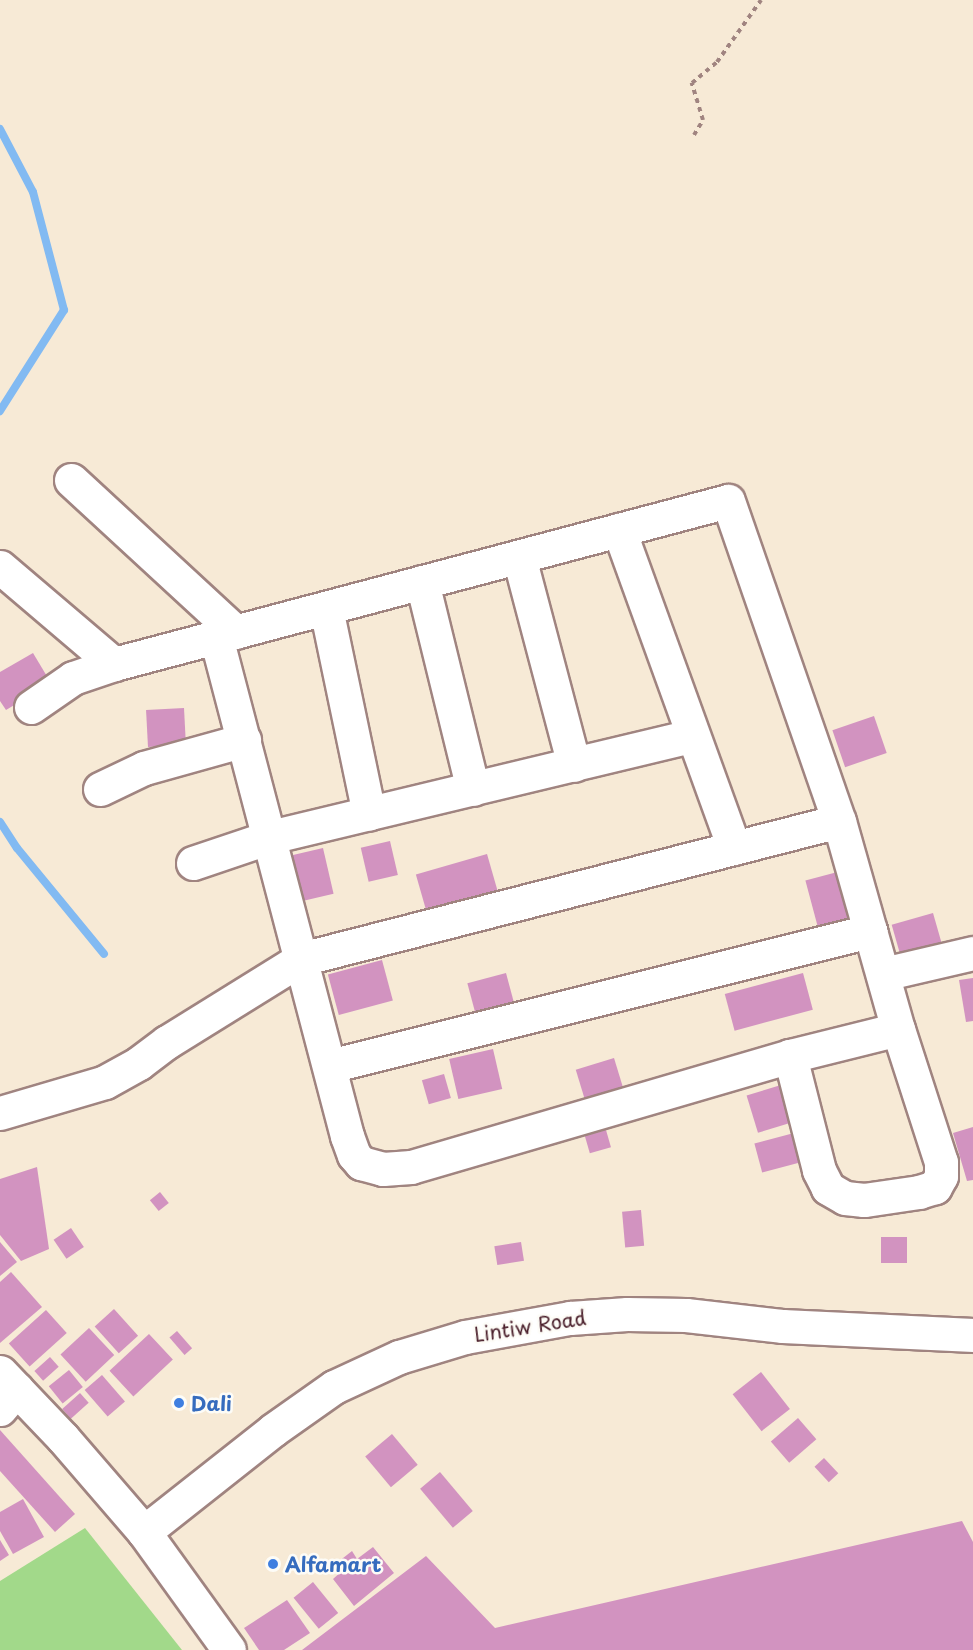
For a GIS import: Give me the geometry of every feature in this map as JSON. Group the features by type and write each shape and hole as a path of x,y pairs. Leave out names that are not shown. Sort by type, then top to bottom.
{"street":[{"path":"71,480 226,634 244,740 354,1155 371,1168 390,1169 422,1164 790,1056 898,1029"},
{"path":"31,707 72,678 114,664 728,501 839,821 898,1029 941,1162 941,1176 935,1187 919,1192 864,1200 844,1198 828,1188 819,1170 790,1056"},
{"path":"619,530 734,848"},
{"path":"519,557 574,765"},
{"path":"0,567 114,664"},
{"path":"422,582 473,789"},
{"path":"326,608 369,814"},
{"path":"192,863 270,837 692,736"},
{"path":"100,789 144,768 244,740"},
{"path":"0,1113 105,1082 139,1064 166,1042 301,959 839,821"},
{"path":"330,1066 870,931"},
{"path":"883,974 973,953"},
{"name":"Lintiw Road","path":"144,1532 273,1430 334,1387 399,1357 465,1336 570,1318 627,1314 686,1316 783,1326 973,1335"},
{"path":"6,1390 144,1532 229,1650"}],"path":[{"path":"694,135 704,120 692,83 717,62 761,0"}],"green space":[{"path":"85,1528 182,1650 0,1650 0,1581"}],"building":[{"path":"33,653 51,683 6,710 0,701 0,672"},
{"path":"184,708 186,745 148,747 146,710"},
{"path":"874,716 887,753 845,767 832,730"},
{"path":"390,841 398,875 369,882 361,848"},
{"path":"323,848 334,894 300,901 290,856"},
{"path":"487,854 499,896 428,917 416,874"},
{"path":"845,870 859,923 820,934 805,881"},
{"path":"933,913 944,951 903,963 892,925"},
{"path":"382,960 393,1001 339,1015 328,974"},
{"path":"506,973 517,1014 478,1024 467,983"},
{"path":"803,973 813,1010 735,1031 725,994"},
{"path":"973,978 973,1021 966,1022 959,980"},
{"path":"493,1049 502,1089 458,1099 449,1059"},
{"path":"614,1058 626,1097 588,1109 576,1070"},
{"path":"444,1074 451,1098 429,1104 422,1080"},
{"path":"781,1085 792,1122 758,1133 747,1096"},
{"path":"973,1127 973,1180 967,1181 953,1133"},
{"path":"606,1130 611,1147 590,1153 585,1136"},
{"path":"794,1133 802,1162 762,1173 754,1144"},
{"path":"37,1167 49,1249 21,1261 0,1235 0,1179"},
{"path":"160,1192 169,1203 159,1211 150,1200"},
{"path":"641,1210 644,1246 625,1248 622,1212"},
{"path":"71,1228 84,1247 66,1259 54,1240"},
{"path":"881,1237 907,1237 907,1263 881,1263"},
{"path":"0,1242 17,1262 0,1276"},
{"path":"521,1242 524,1261 497,1265 494,1246"},
{"path":"11,1272 42,1307 0,1343 0,1282"},
{"path":"114,1309 138,1336 119,1353 95,1326"},
{"path":"46,1310 67,1333 30,1366 9,1343"},
{"path":"89,1328 114,1355 86,1382 60,1355"},
{"path":"177,1331 192,1348 185,1355 169,1338"},
{"path":"149,1334 173,1360 133,1396 110,1371"},
{"path":"50,1357 59,1367 43,1381 34,1371"},
{"path":"69,1370 83,1387 63,1403 49,1386"},
{"path":"761,1372 790,1409 762,1431 733,1394"},
{"path":"102,1375 125,1401 108,1417 85,1390"},
{"path":"80,1393 89,1403 71,1419 62,1409"},
{"path":"798,1418 816,1439 789,1463 771,1442"},
{"path":"0,1430 75,1514 55,1532 0,1471"},
{"path":"392,1434 418,1465 391,1487 365,1456"},
{"path":"824,1458 838,1473 829,1482 814,1467"},
{"path":"440,1472 473,1511 453,1528 420,1489"},
{"path":"23,1499 44,1537 13,1554 0,1531 0,1512"},
{"path":"962,1521 973,1542 973,1650 302,1650 426,1556 495,1628"},
{"path":"0,1540 9,1555 0,1561"},
{"path":"373,1547 394,1573 354,1606 333,1579 343,1570 338,1562 352,1551 357,1559"},
{"path":"313,1582 338,1613 319,1629 294,1598"},
{"path":"287,1600 310,1633 284,1650 259,1650 244,1628"}],"waterway":[{"path":"0,129 33,192 64,310 0,411"},
{"path":"0,822 17,848 104,954"}],"place":[{"name":"Dali","path":"179,1403"},
{"name":"Alfamart","path":"273,1564"}]}
